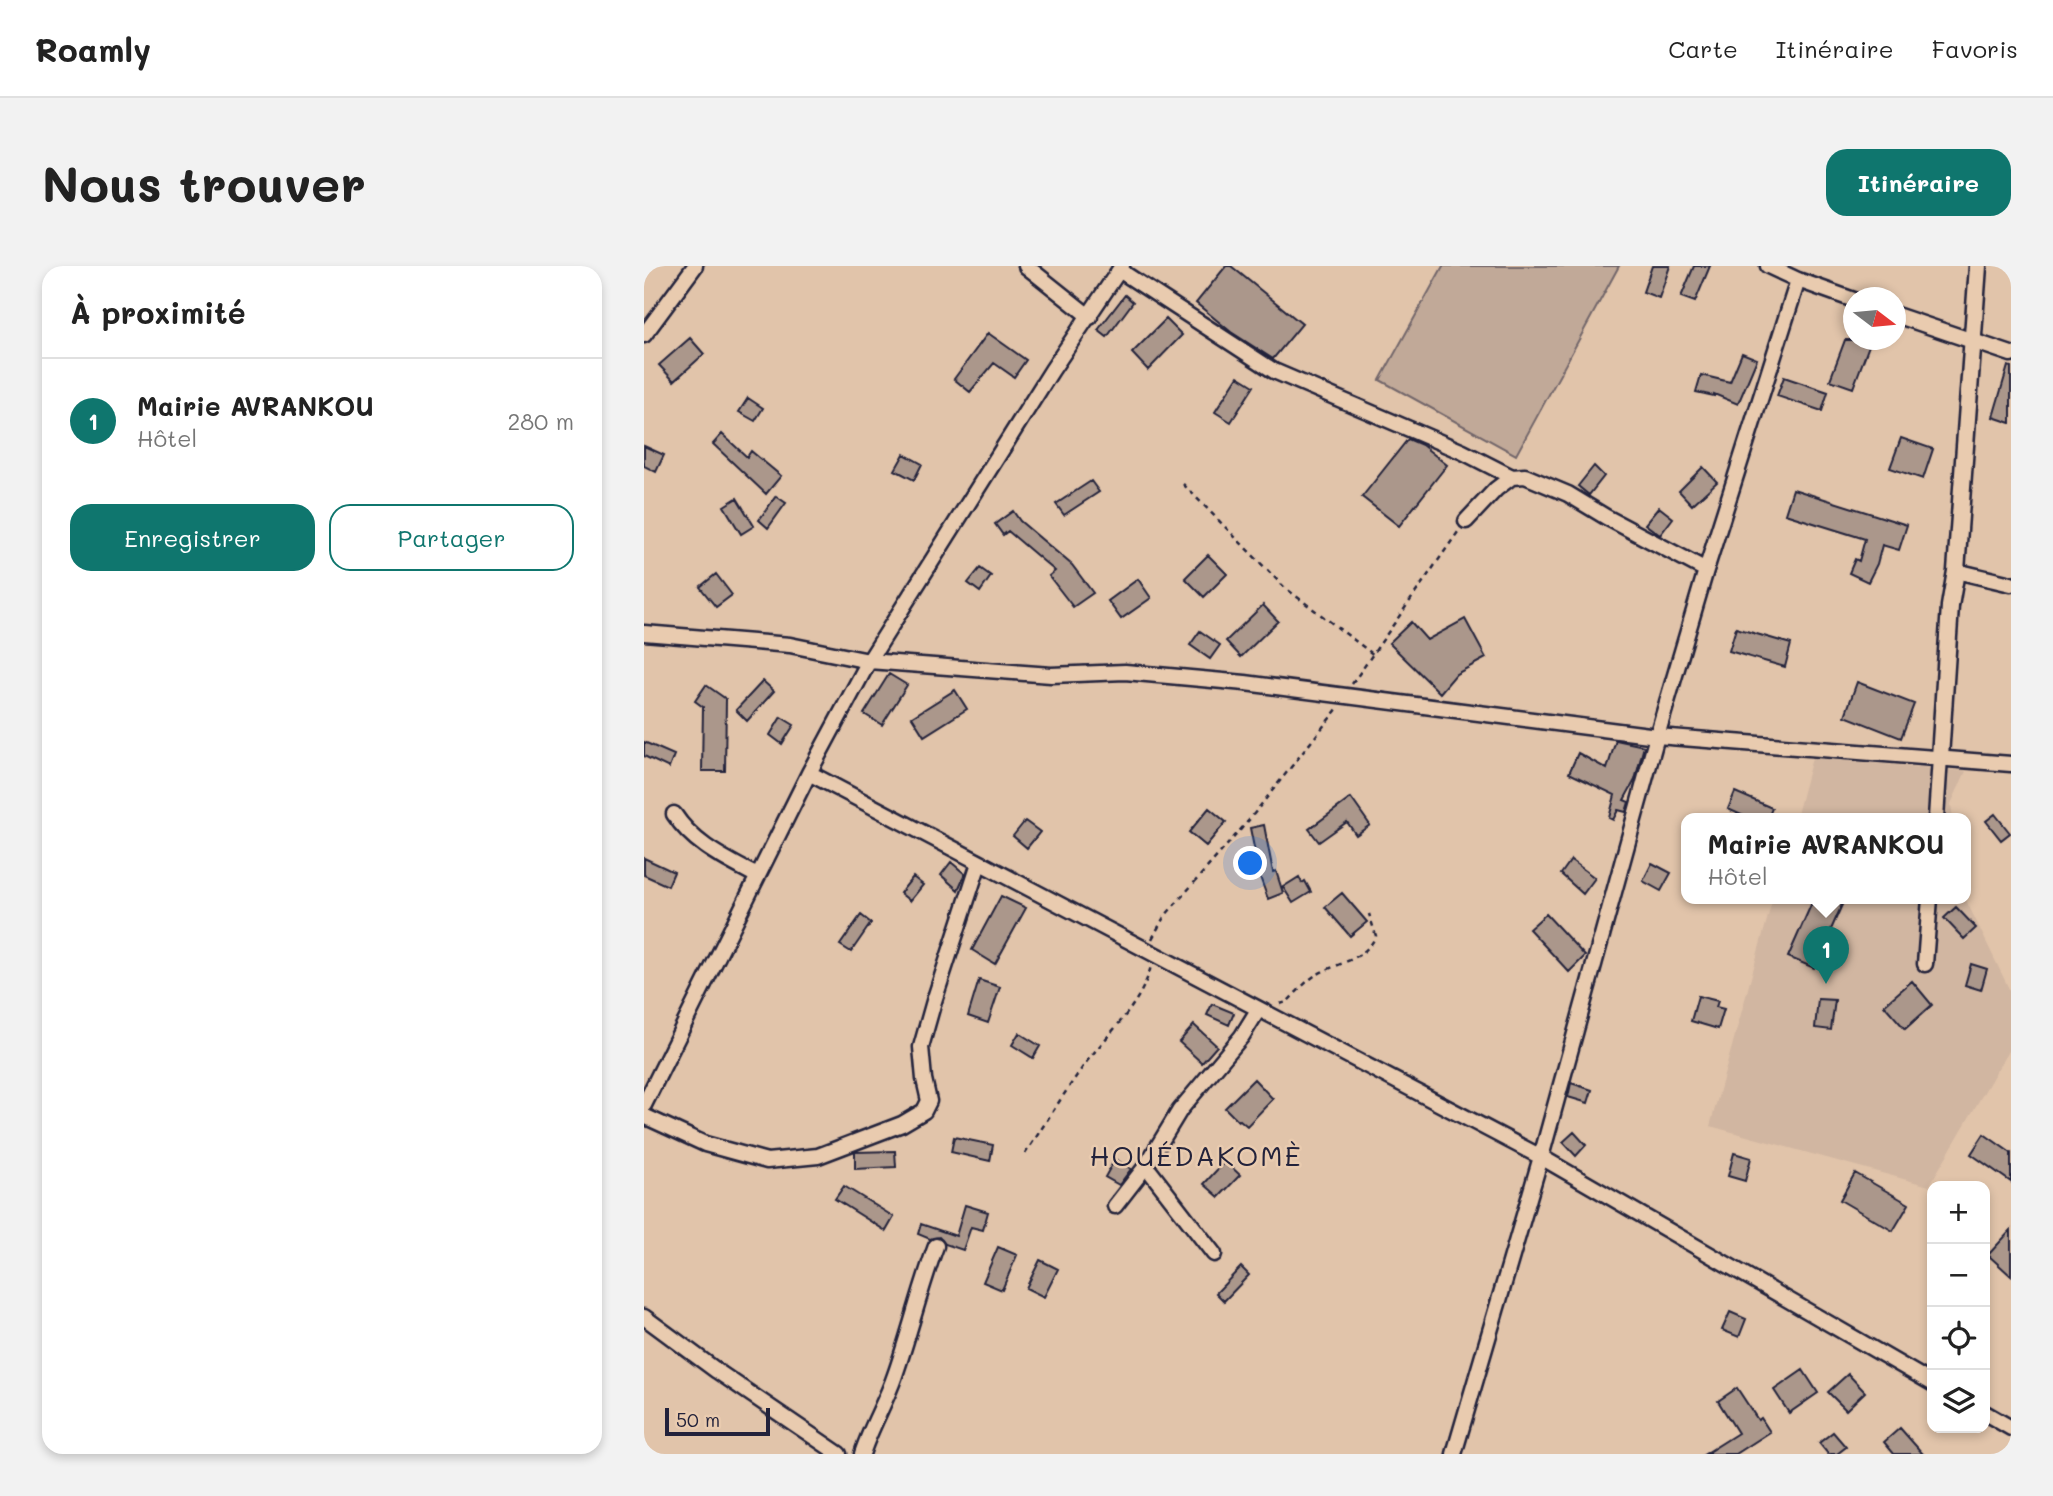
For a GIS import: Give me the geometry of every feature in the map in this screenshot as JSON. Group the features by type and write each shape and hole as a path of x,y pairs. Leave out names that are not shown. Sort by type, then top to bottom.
{"street":[{"path":"644,335 695,266"},
{"path":"1026,266 1090,317"},
{"path":"1769,266 1843,296"},
{"path":"1936,813 1978,266"},
{"path":"644,1105 809,773 869,661 1052,370 1121,268 1274,371 1463,452 1512,477 1537,479 1706,570"},
{"path":"1454,1454 1541,1157 1657,736 1706,570 1798,280"},
{"path":"1906,320 2011,354"},
{"path":"1466,521 1496,489 1512,477"},
{"path":"1956,571 2011,584"},
{"path":"644,633 790,645 869,661 1051,675 1125,673 1245,683 1657,736 2011,764"},
{"path":"809,773 1541,1157 1927,1380"},
{"path":"674,814 684,831 705,848 757,876"},
{"path":"644,1116 705,1144 767,1161 818,1156 902,1124 925,1111 929,1101 921,1047 979,863"},
{"path":"1925,964 1930,904"},
{"path":"1115,1206 1146,1166 1180,1110 1242,1036 1258,1010"},
{"path":"1146,1166 1214,1254"},
{"path":"862,1454 895,1375 925,1272 936,1247"},
{"path":"644,1317 717,1371 839,1454"},
{"path":"1990,1416 2011,1428"}],"path":[{"path":"1183,484 1284,587 1374,655"},
{"path":"1025,1154 1086,1062 1135,1002 1148,978 1153,937 1164,917 1249,820 1333,716 1344,696 1466,521"},
{"path":"1258,1010 1287,1002 1317,975 1345,963 1372,946 1376,936 1369,914"}],"shaded area":[{"path":"1443,266 1619,266 1516,455 1380,380"},
{"path":"1812,758 1966,771 1951,804 1952,813 1797,813"},
{"path":"1771,904 1968,904 2011,993 2011,1046 1932,1181 1927,1181 1927,1185 1710,1126"}],"building":[{"path":"1226,266 1231,266 1302,324 1273,359 1231,332 1196,303"},
{"path":"1652,266 1670,266 1659,298 1643,292"},
{"path":"1694,266 1710,266 1695,302 1681,297"},
{"path":"1125,295 1133,302 1107,337 1098,330"},
{"path":"1166,319 1182,335 1148,370 1132,353"},
{"path":"988,333 1026,360 1014,377 994,363 970,392 954,379"},
{"path":"690,338 704,354 674,381 659,365"},
{"path":"1843,345 1843,350 1867,350 1853,388 1830,380"},
{"path":"1742,353 1757,359 1738,404 1714,394 1696,392 1701,375 1730,382"},
{"path":"2008,366 2011,367 2011,423 1993,417"},
{"path":"1238,376 1254,386 1231,422 1215,412"},
{"path":"1784,377 1828,392 1822,411 1777,396"},
{"path":"748,398 763,408 755,421 739,412"},
{"path":"722,434 747,457 751,451 781,476 766,494 713,444"},
{"path":"1901,438 1933,449 1923,479 1890,468"},
{"path":"1408,439 1422,445 1447,465 1399,526 1362,497"},
{"path":"644,446 664,455 656,472 644,466"},
{"path":"904,454 922,464 914,480 895,470"},
{"path":"1594,466 1604,476 1589,495 1578,486"},
{"path":"1703,467 1717,482 1692,505 1679,491"},
{"path":"1091,481 1099,492 1064,515 1056,504"},
{"path":"1793,489 1907,525 1899,550 1882,545 1868,582 1849,573 1855,559 1859,561 1865,539 1785,514"},
{"path":"776,496 786,503 768,528 759,520"},
{"path":"737,498 754,526 741,534 724,506"},
{"path":"1659,507 1673,518 1660,535 1645,524"},
{"path":"1013,511 1020,521 1072,565 1093,593 1073,607 1049,576 1055,571 1008,531 1003,535 995,524"},
{"path":"1208,555 1227,574 1204,597 1185,578"},
{"path":"980,568 991,576 980,592 968,583"},
{"path":"716,574 732,595 716,607 700,587"},
{"path":"1138,579 1151,598 1121,619 1108,601"},
{"path":"1263,605 1278,621 1241,657 1226,641"},
{"path":"1465,619 1486,658 1456,674 1440,693 1389,643 1411,622 1427,640"},
{"path":"1736,628 1791,644 1785,667 1729,651"},
{"path":"1200,631 1220,645 1210,659 1190,645"},
{"path":"889,674 907,685 882,725 864,714"},
{"path":"763,681 774,691 747,721 736,710"},
{"path":"1857,682 1914,704 1901,738 1845,716"},
{"path":"706,685 726,699 725,771 702,771 703,707 695,701"},
{"path":"955,690 967,709 924,736 912,717"},
{"path":"781,717 794,725 782,744 770,735"},
{"path":"1616,740 1644,746 1635,780 1624,800 1629,802 1626,812 1618,810 1613,820 1609,818 1615,795 1569,773 1578,753 1607,769"},
{"path":"644,742 674,755 669,768 644,756"},
{"path":"1735,792 1772,808 1770,813 1737,813 1728,809"},
{"path":"1351,798 1370,825 1356,835 1347,822 1319,842 1309,829"},
{"path":"1209,808 1226,822 1206,846 1189,832"},
{"path":"1995,814 2010,833 2001,840 1986,821"},
{"path":"1025,821 1040,832 1027,848 1013,836"},
{"path":"1264,825 1273,872 1276,871 1283,893 1268,899 1260,877 1250,828"},
{"path":"644,858 674,872 668,886 644,875"},
{"path":"1571,860 1595,878 1583,894 1561,874"},
{"path":"951,862 965,874 958,890 941,875"},
{"path":"1652,863 1671,873 1661,891 1643,881"},
{"path":"913,877 923,885 910,901 900,893"},
{"path":"1299,877 1302,883 1305,881 1311,892 1293,903 1283,887"},
{"path":"1342,893 1367,922 1350,936 1325,907"},
{"path":"1001,896 1026,908 995,964 972,950"},
{"path":"1811,904 1842,904 1814,968 1788,957"},
{"path":"1956,907 1976,928 1964,939 1944,918"},
{"path":"1546,914 1585,956 1569,972 1529,929"},
{"path":"861,915 871,923 851,952 840,945"},
{"path":"1971,964 1987,969 1981,990 1965,985"},
{"path":"979,980 1000,987 988,1023 968,1016"},
{"path":"1912,981 1932,1005 1905,1029 1884,1005"},
{"path":"1698,996 1718,1001 1716,1007 1724,1009 1718,1029 1691,1021"},
{"path":"1818,999 1835,1000 1831,1030 1815,1028"},
{"path":"1212,1004 1234,1013 1229,1025 1207,1015"},
{"path":"1194,1025 1217,1046 1202,1063 1179,1042"},
{"path":"1019,1033 1040,1046 1033,1058 1012,1045"},
{"path":"1254,1079 1273,1099 1247,1126 1225,1108"},
{"path":"1571,1083 1592,1090 1588,1103 1568,1097"},
{"path":"1574,1132 1586,1145 1576,1156 1563,1142"},
{"path":"1984,1134 2011,1153 2011,1182 1971,1154"},
{"path":"954,1137 993,1145 990,1161 951,1152"},
{"path":"895,1151 896,1167 855,1169 855,1152"},
{"path":"1734,1153 1751,1158 1745,1181 1728,1176"},
{"path":"1115,1159 1131,1169 1119,1185 1105,1177"},
{"path":"1225,1161 1240,1175 1219,1197 1204,1184"},
{"path":"1855,1173 1909,1204 1893,1231 1840,1200"},
{"path":"844,1186 894,1217 886,1231 835,1199"},
{"path":"965,1205 988,1212 983,1230 971,1227 963,1250 945,1244 939,1237 930,1239 918,1234 921,1224 956,1236"},
{"path":"2011,1230 2011,1276 1990,1257 1990,1253"},
{"path":"998,1247 1017,1255 1002,1290 983,1282"},
{"path":"1040,1260 1058,1269 1044,1297 1026,1288"},
{"path":"1241,1267 1249,1275 1224,1301 1216,1293"},
{"path":"1730,1312 1746,1319 1739,1337 1722,1330"},
{"path":"1803,1370 1818,1393 1789,1413 1774,1390"},
{"path":"1848,1374 1865,1392 1846,1410 1828,1392"},
{"path":"1737,1388 1758,1420 1761,1418 1770,1432 1736,1454 1705,1454 1738,1433 1718,1401"},
{"path":"1900,1428 1923,1454 1894,1454 1884,1442"},
{"path":"1833,1432 1846,1447 1837,1454 1828,1454 1819,1443"}],"place":[{"name":"Mairie AVRANKOU","path":"1826,984"}],"district":[{"name":"HOUÉDAKOMÈ","path":"1196,1156"}]}
